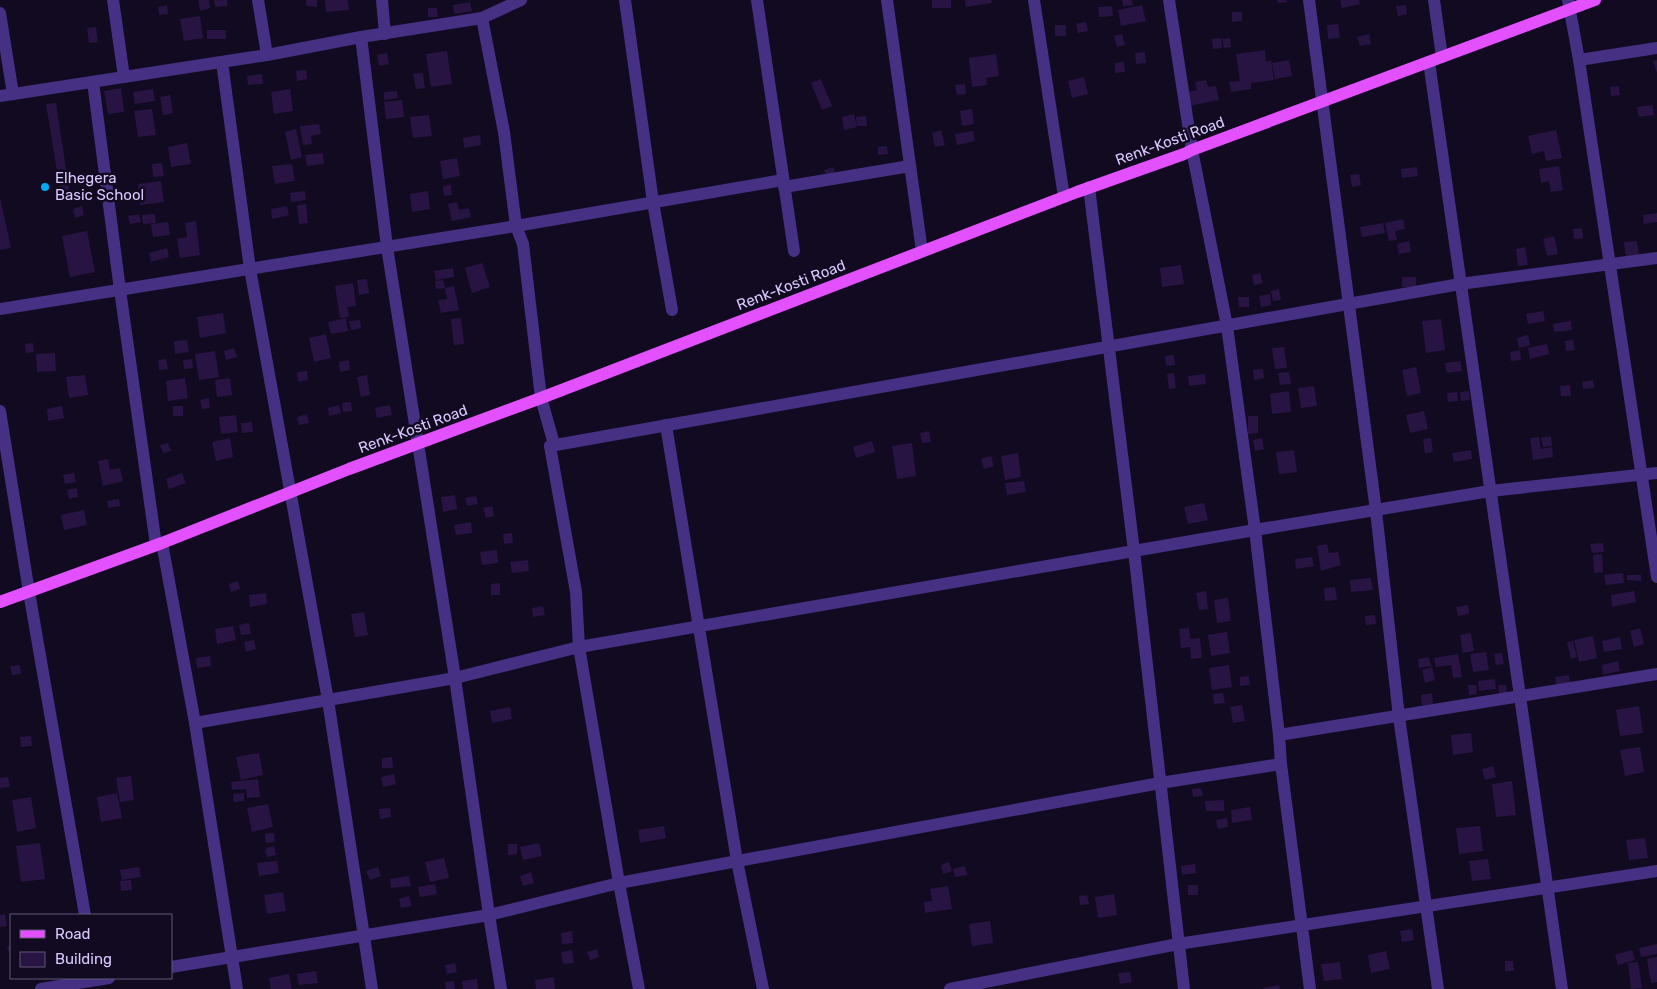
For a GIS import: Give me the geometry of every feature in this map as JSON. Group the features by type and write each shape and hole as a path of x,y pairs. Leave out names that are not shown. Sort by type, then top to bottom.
{"main road":[{"name":"Renk-Kosti Road","path":"0,602 159,544 349,469 542,398 1064,196 1184,154 1429,62 1568,5 1595,0"}],"street":[{"path":"114,0 124,77"},
{"path":"258,0 267,55"},
{"path":"382,0 385,34"},
{"path":"0,96 267,55 482,18 521,0"},
{"path":"625,0 653,202 672,310"},
{"path":"757,0 794,251"},
{"path":"887,0 922,251"},
{"path":"1034,0 1064,196"},
{"path":"1169,0 1192,150 1227,326 1255,530 1281,764 1310,989"},
{"path":"1308,0 1376,511 1399,717 1438,989"},
{"path":"1434,0 1442,57"},
{"path":"1568,5 1579,60 1657,577"},
{"path":"0,12 13,94"},
{"path":"482,18 504,132 516,226 523,244 542,398 554,444 550,446"},
{"path":"361,38 387,247 455,678 501,989"},
{"path":"1579,60 1657,48"},
{"path":"222,62 250,269 328,700 372,989"},
{"path":"1429,62 1562,989"},
{"path":"93,82 120,290 159,544 195,722 237,989"},
{"path":"0,309 516,226 653,202 910,166"},
{"path":"1089,187 1134,551 1184,989"},
{"path":"550,446 1460,284 1657,258"},
{"path":"0,412 85,914"},
{"path":"666,425 737,861 763,989"},
{"path":"550,446 576,592 579,647 639,989"},
{"path":"195,722 455,678 579,647 1255,530 1490,492 1657,473"},
{"path":"1279,735 1519,698 1657,674"},
{"path":"172,967 489,915 619,883 1160,783 1281,764"},
{"path":"950,989 1178,944 1657,871"},
{"path":"41,989 100,981"}],"building":[{"path":"198,0 209,0 210,8 200,11"},
{"path":"214,0 227,0 228,6 215,7"},
{"path":"306,0 317,0 317,7 306,6"},
{"path":"325,0 348,0 349,10 326,12"},
{"path":"932,0 951,0 951,8 932,8"},
{"path":"965,0 991,0 992,3 966,7"},
{"path":"1122,0 1132,0 1133,5 1123,6"},
{"path":"1277,0 1287,0 1287,2 1278,3"},
{"path":"1340,0 1359,0 1360,4 1342,8"},
{"path":"470,2 472,11 454,14 453,5"},
{"path":"167,5 168,14 159,15 158,7"},
{"path":"1142,5 1146,21 1121,26 1118,10"},
{"path":"1406,5 1407,14 1398,16 1396,6"},
{"path":"1112,6 1113,16 1099,17 1098,7"},
{"path":"428,8 437,8 438,17 428,17"},
{"path":"1232,12 1242,12 1242,21 1232,22"},
{"path":"200,16 203,38 184,41 180,19"},
{"path":"1086,22 1088,31 1078,33 1076,24"},
{"path":"1338,24 1340,38 1328,39 1327,25"},
{"path":"1055,25 1066,25 1066,36 1055,36"},
{"path":"96,27 98,42 89,43 87,28"},
{"path":"207,30 226,30 226,39 207,39"},
{"path":"1122,34 1125,45 1117,47 1114,36"},
{"path":"1369,34 1371,44 1360,46 1357,37"},
{"path":"1221,38 1222,48 1213,49 1212,39"},
{"path":"1230,38 1231,47 1224,48 1222,39"},
{"path":"1265,50 1266,62 1271,60 1274,80 1251,83 1251,89 1231,92 1229,82 1240,81 1236,54"},
{"path":"447,51 452,84 431,87 426,54"},
{"path":"1145,52 1146,63 1136,64 1135,53"},
{"path":"387,53 389,64 379,66 377,55"},
{"path":"996,54 999,76 986,78 987,85 972,87 969,58"},
{"path":"1289,60 1292,76 1275,79 1272,63"},
{"path":"1657,60 1657,73 1653,61"},
{"path":"1124,62 1125,72 1115,73 1115,63"},
{"path":"306,70 307,79 297,81 296,71"},
{"path":"423,73 425,88 416,89 413,74"},
{"path":"262,74 263,84 248,85 247,76"},
{"path":"1084,77 1088,94 1072,98 1068,81"},
{"path":"821,79 832,106 822,110 811,83"},
{"path":"1206,80 1208,87 1216,86 1219,100 1190,106 1188,92 1197,90 1195,82"},
{"path":"965,84 966,94 957,95 955,85"},
{"path":"1619,86 1620,95 1611,96 1610,87"},
{"path":"121,88 124,112 108,114 104,91"},
{"path":"153,89 155,101 135,104 133,92"},
{"path":"290,89 293,111 274,114 271,92"},
{"path":"397,91 398,98 384,100 384,92"},
{"path":"170,95 173,113 163,115 160,97"},
{"path":"402,100 404,117 386,119 384,102"},
{"path":"56,103 70,195 61,196 46,104"},
{"path":"1652,105 1654,115 1639,117 1637,107"},
{"path":"152,109 156,135 138,137 134,111"},
{"path":"972,109 974,124 962,126 960,111"},
{"path":"854,114 857,127 844,130 842,117"},
{"path":"429,115 432,136 413,138 410,117"},
{"path":"866,116 867,126 857,126 856,117"},
{"path":"319,124 321,134 311,136 312,144 303,145 300,126"},
{"path":"296,129 302,157 291,160 285,132"},
{"path":"941,130 945,145 935,147 932,133"},
{"path":"1556,130 1562,158 1546,161 1544,151 1532,154 1528,136"},
{"path":"973,131 975,141 957,145 955,134"},
{"path":"480,135 481,145 464,148 463,138"},
{"path":"187,143 191,164 171,167 168,147"},
{"path":"887,146 888,154 878,155 878,147"},
{"path":"323,153 324,164 307,166 305,155"},
{"path":"457,158 460,176 443,179 440,161"},
{"path":"162,163 164,176 153,177 152,164"},
{"path":"292,164 295,181 275,184 272,166"},
{"path":"1559,166 1563,190 1551,192 1549,181 1541,183 1539,169"},
{"path":"833,167 836,175 827,178 824,170"},
{"path":"1417,167 1418,176 1402,178 1401,169"},
{"path":"1359,174 1361,185 1352,187 1350,175"},
{"path":"161,181 164,202 140,205 138,184"},
{"path":"451,185 452,195 444,196 443,186"},
{"path":"305,191 306,200 291,202 290,193"},
{"path":"428,191 430,209 412,212 410,194"},
{"path":"0,197 11,248 0,250"},
{"path":"457,202 459,210 469,208 471,217 452,221 448,204"},
{"path":"306,204 308,223 299,224 297,205"},
{"path":"82,206 84,215 75,218 73,209"},
{"path":"287,206 289,215 272,219 271,209"},
{"path":"1657,213 1657,222 1644,224 1643,215"},
{"path":"139,214 141,222 130,224 128,216"},
{"path":"155,214 156,223 143,224 142,215"},
{"path":"1403,219 1405,229 1395,231 1397,240 1389,241 1385,223"},
{"path":"196,221 200,255 180,258 177,239 187,237 185,223"},
{"path":"168,222 170,235 153,237 151,224"},
{"path":"1383,223 1385,233 1362,237 1360,227"},
{"path":"1582,228 1583,238 1574,239 1573,229"},
{"path":"87,231 95,272 70,277 62,236"},
{"path":"1554,236 1558,254 1547,256 1543,239"},
{"path":"1409,241 1411,252 1399,254 1397,244"},
{"path":"1637,241 1639,255 1626,257 1624,242"},
{"path":"1525,247 1528,265 1518,266 1516,249"},
{"path":"167,248 169,257 151,262 149,253"},
{"path":"482,263 490,287 472,293 465,268"},
{"path":"1181,265 1184,284 1162,287 1160,268"},
{"path":"453,268 454,277 436,280 434,271"},
{"path":"1260,273 1263,283 1254,285 1252,275"},
{"path":"1402,277 1416,277 1416,287 1402,287"},
{"path":"367,279 369,293 359,295 357,280"},
{"path":"443,280 445,288 436,289 435,281"},
{"path":"353,283 356,306 347,307 349,317 340,318 335,286"},
{"path":"454,286 459,310 441,313 438,300 447,299 445,288"},
{"path":"1279,289 1281,300 1273,301 1271,291"},
{"path":"1270,294 1271,305 1261,307 1259,296"},
{"path":"1238,297 1249,297 1249,307 1239,307"},
{"path":"1543,311 1545,321 1528,324 1526,314"},
{"path":"223,313 226,333 200,338 197,317"},
{"path":"346,318 348,331 331,334 328,322"},
{"path":"461,318 464,344 454,345 451,319"},
{"path":"1441,319 1445,350 1426,353 1422,321"},
{"path":"360,320 361,328 351,330 349,321"},
{"path":"1571,321 1572,330 1554,332 1553,324"},
{"path":"326,334 331,358 314,362 309,338"},
{"path":"1528,335 1530,345 1519,348 1517,338"},
{"path":"187,340 189,352 175,354 174,341"},
{"path":"1573,340 1575,350 1566,351 1565,341"},
{"path":"33,343 34,352 26,353 25,344"},
{"path":"1547,344 1549,354 1530,359 1528,348"},
{"path":"1284,347 1287,368 1275,369 1272,348"},
{"path":"234,348 237,357 226,360 224,351"},
{"path":"1520,350 1521,360 1511,361 1510,352"},
{"path":"215,351 219,377 199,380 195,354"},
{"path":"55,353 56,371 37,372 36,354"},
{"path":"1174,355 1175,365 1166,366 1165,356"},
{"path":"166,359 168,369 159,370 158,360"},
{"path":"192,359 193,368 184,369 183,360"},
{"path":"349,360 350,370 340,372 339,362"},
{"path":"1460,361 1462,371 1447,373 1445,363"},
{"path":"1416,367 1421,393 1407,396 1402,370"},
{"path":"1263,369 1264,378 1254,380 1253,370"},
{"path":"307,371 308,380 298,382 297,372"},
{"path":"1289,372 1291,384 1280,385 1278,373"},
{"path":"1174,373 1176,388 1169,389 1167,374"},
{"path":"1205,374 1206,384 1189,386 1188,376"},
{"path":"85,375 88,395 69,398 66,377"},
{"path":"367,375 370,395 361,397 357,377"},
{"path":"185,378 188,398 168,401 166,381"},
{"path":"230,378 232,395 217,397 215,380"},
{"path":"1593,380 1594,388 1583,389 1582,382"},
{"path":"1570,385 1571,396 1561,396 1560,386"},
{"path":"1314,386 1317,406 1301,408 1298,388"},
{"path":"1289,391 1291,412 1272,414 1270,394"},
{"path":"1469,391 1470,400 1461,401 1460,392"},
{"path":"1457,392 1458,401 1448,402 1447,393"},
{"path":"209,398 210,408 202,409 200,400"},
{"path":"351,402 352,411 343,412 342,403"},
{"path":"339,405 341,413 329,416 328,408"},
{"path":"390,405 392,415 377,418 375,408"},
{"path":"62,406 64,418 48,421 47,409"},
{"path":"173,406 183,406 183,416 173,416"},
{"path":"1424,411 1428,429 1410,433 1406,415"},
{"path":"307,414 309,423 299,425 297,417"},
{"path":"236,415 238,432 221,434 219,417"},
{"path":"1248,416 1258,416 1258,433 1248,434"},
{"path":"252,422 253,432 242,433 241,423"},
{"path":"929,431 931,442 922,443 920,433"},
{"path":"1551,436 1552,446 1543,447 1541,438"},
{"path":"1539,437 1541,449 1552,447 1553,457 1533,460 1530,438"},
{"path":"230,438 233,457 216,461 212,442"},
{"path":"1262,438 1264,449 1255,451 1253,440"},
{"path":"1431,438 1433,452 1425,454 1423,439"},
{"path":"872,441 875,452 856,458 853,447"},
{"path":"168,443 171,451 163,453 160,445"},
{"path":"912,443 916,476 897,479 892,446"},
{"path":"1294,450 1297,472 1279,474 1276,452"},
{"path":"1471,450 1472,459 1454,462 1452,453"},
{"path":"1018,453 1021,477 1005,480 1001,456"},
{"path":"991,456 994,466 984,469 981,459"},
{"path":"108,459 110,470 120,468 123,481 103,486 98,461"},
{"path":"74,473 76,482 65,484 63,475"},
{"path":"182,473 186,483 169,489 166,479"},
{"path":"1024,481 1026,492 1007,495 1005,483"},
{"path":"77,488 78,497 69,499 67,490"},
{"path":"455,495 457,509 443,512 441,497"},
{"path":"476,496 478,504 467,506 465,498"},
{"path":"119,499 120,506 108,508 107,501"},
{"path":"1204,503 1208,520 1188,524 1184,507"},
{"path":"492,506 494,516 486,518 483,508"},
{"path":"84,510 87,525 64,530 61,515"},
{"path":"471,522 472,533 456,535 454,525"},
{"path":"512,533 513,543 504,544 503,534"},
{"path":"1603,543 1604,552 1592,553 1590,544"},
{"path":"1327,544 1329,553 1338,552 1341,565 1321,571 1317,546"},
{"path":"497,550 498,563 482,565 480,552"},
{"path":"1602,554 1603,572 1594,573 1593,555"},
{"path":"1312,557 1314,566 1296,569 1295,559"},
{"path":"528,560 529,571 512,573 510,562"},
{"path":"1623,573 1624,583 1606,585 1604,575"},
{"path":"1627,575 1641,575 1641,581 1627,580"},
{"path":"1371,578 1373,590 1351,592 1350,580"},
{"path":"238,581 240,589 231,592 229,584"},
{"path":"500,583 500,595 491,595 491,584"},
{"path":"1335,587 1337,600 1325,601 1324,588"},
{"path":"1206,591 1208,609 1199,610 1196,593"},
{"path":"1634,591 1636,602 1612,607 1611,595"},
{"path":"266,593 267,604 250,607 249,595"},
{"path":"1228,598 1231,621 1217,623 1214,600"},
{"path":"1468,605 1469,614 1458,616 1456,607"},
{"path":"543,606 545,615 533,617 532,608"},
{"path":"364,612 368,635 355,637 351,614"},
{"path":"1375,615 1376,624 1366,625 1365,616"},
{"path":"249,623 251,634 241,635 239,625"},
{"path":"233,626 236,640 217,644 215,629"},
{"path":"1189,628 1190,639 1200,638 1202,658 1191,659 1190,647 1181,648 1179,629"},
{"path":"1640,628 1644,644 1634,647 1630,631"},
{"path":"1227,632 1230,653 1211,656 1208,635"},
{"path":"1471,633 1474,651 1463,653 1460,635"},
{"path":"1593,636 1597,658 1579,662 1574,640"},
{"path":"1620,637 1622,649 1604,652 1602,641"},
{"path":"254,640 256,649 246,652 244,642"},
{"path":"1573,641 1577,657 1571,659 1567,642"},
{"path":"1486,652 1489,670 1473,672 1470,654"},
{"path":"1502,653 1504,664 1496,665 1494,654"},
{"path":"1458,654 1462,677 1453,678 1451,665 1436,667 1434,658"},
{"path":"210,656 211,666 197,668 196,658"},
{"path":"1429,657 1431,666 1419,668 1418,659"},
{"path":"1618,661 1620,671 1603,675 1602,665"},
{"path":"20,665 21,674 12,675 10,666"},
{"path":"1229,665 1232,687 1212,690 1209,668"},
{"path":"1432,667 1435,680 1425,683 1422,670"},
{"path":"1569,675 1570,684 1556,686 1555,677"},
{"path":"1249,676 1250,685 1240,686 1240,677"},
{"path":"1495,679 1496,689 1479,691 1478,681"},
{"path":"1468,685 1476,685 1477,694 1469,695"},
{"path":"1498,685 1506,685 1507,694 1499,695"},
{"path":"1223,693 1225,703 1214,704 1213,694"},
{"path":"1432,693 1433,704 1422,706 1421,695"},
{"path":"1242,705 1245,721 1233,723 1230,707"},
{"path":"1639,706 1643,733 1620,736 1616,710"},
{"path":"510,707 512,719 492,723 490,711"},
{"path":"1471,733 1473,752 1453,755 1451,735"},
{"path":"31,736 32,746 21,747 20,737"},
{"path":"1640,747 1644,772 1625,776 1620,750"},
{"path":"259,753 263,775 241,780 236,757"},
{"path":"392,757 393,768 382,768 382,758"},
{"path":"1493,766 1496,777 1485,780 1482,769"},
{"path":"394,774 396,784 383,787 381,777"},
{"path":"131,776 134,800 120,802 116,778"},
{"path":"8,777 10,787 0,788 0,778"},
{"path":"258,779 260,797 247,798 246,789 232,790 231,782"},
{"path":"1512,781 1516,815 1496,817 1492,784"},
{"path":"1201,788 1203,796 1193,797 1192,789"},
{"path":"117,793 122,818 101,822 97,797"},
{"path":"244,793 244,801 234,802 233,794"},
{"path":"31,797 36,828 17,832 12,800"},
{"path":"1224,800 1224,811 1206,811 1205,801"},
{"path":"268,804 273,827 252,832 247,808"},
{"path":"1250,807 1252,820 1232,823 1231,810"},
{"path":"390,808 391,817 380,819 379,809"},
{"path":"1227,818 1228,827 1218,829 1216,820"},
{"path":"664,826 666,838 640,843 638,830"},
{"path":"1480,826 1483,851 1459,854 1456,828"},
{"path":"274,833 275,842 266,843 265,834"},
{"path":"1645,838 1648,858 1629,860 1626,840"},
{"path":"40,843 45,879 21,882 16,846"},
{"path":"539,843 542,856 523,860 520,847"},
{"path":"508,844 517,844 517,854 508,855"},
{"path":"274,846 276,855 267,857 265,849"},
{"path":"444,858 449,878 430,882 425,862"},
{"path":"1488,859 1491,879 1472,881 1469,861"},
{"path":"277,861 279,873 259,876 257,863"},
{"path":"949,862 952,871 943,874 941,865"},
{"path":"1195,864 1196,873 1182,875 1181,866"},
{"path":"965,866 967,875 955,877 953,869"},
{"path":"139,867 141,877 122,880 120,870"},
{"path":"378,867 381,876 370,880 366,871"},
{"path":"531,872 534,883 523,886 520,876"},
{"path":"409,876 411,886 391,888 390,879"},
{"path":"131,880 132,890 121,891 120,881"},
{"path":"435,884 437,894 420,897 418,887"},
{"path":"1188,885 1198,885 1198,895 1188,895"},
{"path":"948,886 952,909 925,913 924,902 932,901 930,889"},
{"path":"283,892 286,911 267,914 264,895"},
{"path":"1114,894 1117,915 1098,918 1095,897"},
{"path":"1087,895 1089,904 1080,905 1079,896"},
{"path":"409,896 412,906 401,908 399,899"},
{"path":"5,914 7,926 0,927 0,915"},
{"path":"990,921 993,943 972,946 969,924"},
{"path":"1412,929 1414,940 1402,942 1400,931"},
{"path":"572,931 573,943 562,944 561,933"},
{"path":"1657,944 1657,954 1641,957 1639,948"},
{"path":"597,949 599,957 590,960 587,952"},
{"path":"572,950 574,963 563,964 561,952"},
{"path":"1632,950 1635,960 1618,965 1615,955"},
{"path":"1386,951 1390,969 1371,973 1368,955"},
{"path":"1657,957 1657,982 1651,983 1647,959"},
{"path":"1505,961 1513,961 1514,971 1505,971"},
{"path":"1340,962 1342,979 1324,981 1321,964"},
{"path":"1638,962 1642,988 1631,989 1628,963"},
{"path":"455,963 457,972 447,974 445,965"},
{"path":"316,971 318,983 299,985 297,974"},
{"path":"1130,972 1132,982 1120,984 1118,973"},
{"path":"289,974 292,989 271,989 269,978"},
{"path":"554,977 555,989 536,989 535,980"},
{"path":"477,979 478,989 463,989 462,981"},
{"path":"454,981 455,989 446,989 445,982"},
{"path":"1279,985 1280,989 1263,989 1263,988"}],"place":[{"name":"Elhegera Basic School","path":"45,187"}]}
